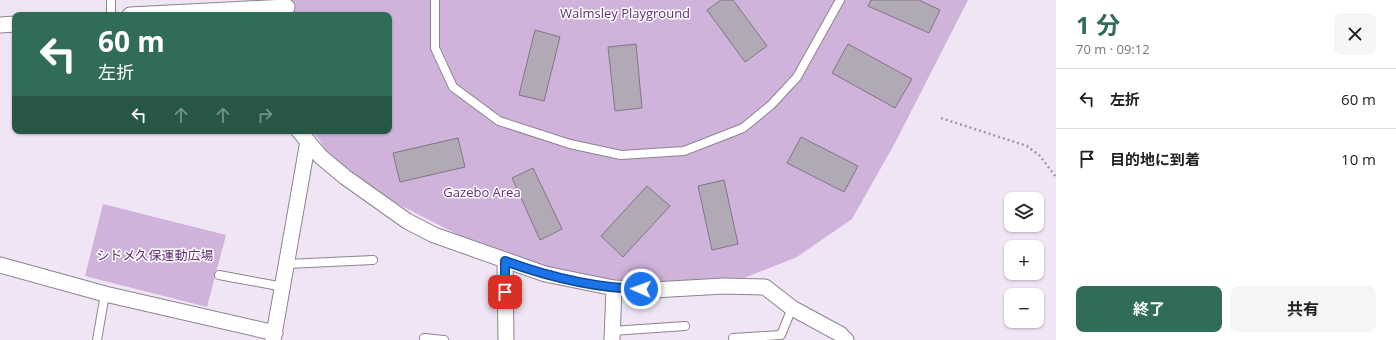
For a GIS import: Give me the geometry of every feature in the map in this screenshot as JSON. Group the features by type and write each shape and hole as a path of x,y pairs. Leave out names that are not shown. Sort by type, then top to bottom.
{"street":[{"path":"189,12 287,7"},
{"path":"0,25 12,24"},
{"path":"304,136 321,157 345,177 407,221 434,235 544,274 614,288 653,290 724,286 765,287 792,308 840,334 846,340"},
{"path":"0,265 105,294 274,337 284,287 304,136"},
{"path":"505,261 506,340"},
{"path":"612,335 614,288"}],"lane":[{"path":"111,0 111,12"},
{"path":"435,0 435,48 453,87 498,121 570,144 621,155 684,151 743,128 771,105 797,77 840,0"},
{"path":"287,264 373,260"},
{"path":"219,275 284,287"},
{"path":"97,340 105,294"},
{"path":"733,338 781,335 792,308"},
{"path":"612,335 685,326"},
{"path":"424,338 444,340"}],"path":[{"path":"941,118 1027,146 1040,156 1056,177"}],"green space":[{"path":"287,0 968,0 895,143 852,219 797,257 724,286 673,289 523,268 345,177 315,134 392,134 392,12 286,12"},
{"name":"シドメ久保運動広場","path":"103,204 226,235 207,307 85,276"}],"building":[{"path":"721,0 733,0 767,46 745,62 707,10"},
{"path":"871,0 919,0 940,10 929,33 868,6"},
{"path":"535,30 560,37 544,101 519,95"},
{"path":"636,44 642,108 615,111 608,47"},
{"path":"848,44 912,79 895,108 832,73"},
{"path":"801,137 858,166 844,192 787,163"},
{"path":"458,138 465,167 400,182 393,153"},
{"path":"533,168 562,229 540,240 512,178"},
{"path":"724,180 738,244 712,250 698,186"},
{"path":"647,186 670,206 623,257 601,236"}],"route":[{"path":"505,292 505,261 544,274 614,288 641,289"}],"park label":[{"name":"Walmsley Playground","path":"625,13"},
{"name":"Gazebo Area","path":"482,192"}]}
